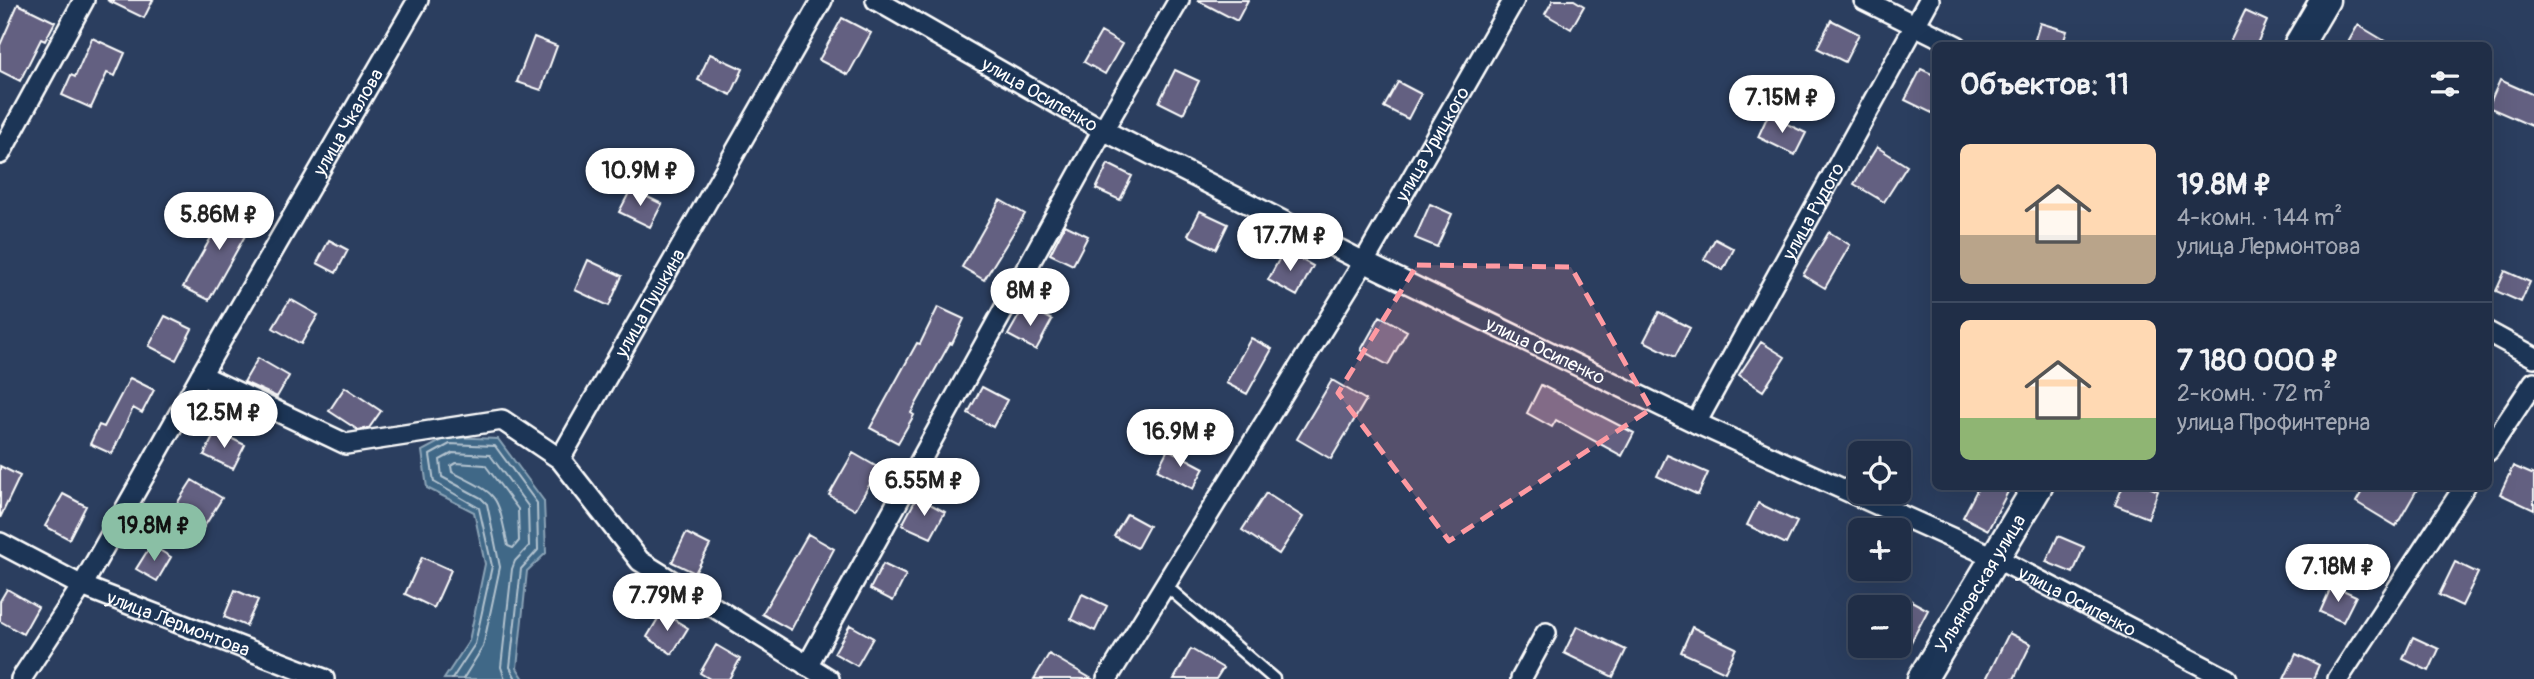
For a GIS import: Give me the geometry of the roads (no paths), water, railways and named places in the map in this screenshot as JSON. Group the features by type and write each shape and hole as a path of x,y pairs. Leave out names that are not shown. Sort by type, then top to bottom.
{"street":[{"path":"0,154 84,0"},
{"name":"улица Чкалова","path":"22,679 82,586 418,0"},
{"name":"улица Пушкина","path":"560,459 822,0"},
{"name":"улица Осипенко","path":"876,0 1103,130 1364,262 1696,423 1996,558 2227,679"},
{"path":"807,666 1103,130 1179,0"},
{"name":"улица Урицкого","path":"1107,679 1364,262 1514,0"},
{"path":"1864,0 1950,42"},
{"name":"улица Рудого","path":"1696,423 1929,0"},
{"path":"2300,42 2325,0"},
{"path":"2492,334 2534,357"},
{"path":"201,375 346,444 502,420 560,459 640,561 829,679"},
{"path":"2492,445 2534,382"},
{"name":"Ульяновская улица","path":"1922,679 2036,490"},
{"path":"2339,679 2462,490"},
{"name":"улица Лермонтова","path":"0,543 82,586 324,679"},
{"path":"1521,679 1546,633"}],"lane":[{"path":"1166,586 1274,679"}],"water":[{"path":"448,437 498,439 544,501 546,553 527,571 517,668 524,679 444,679 469,641 485,564 474,512 427,488 422,451"}]}
